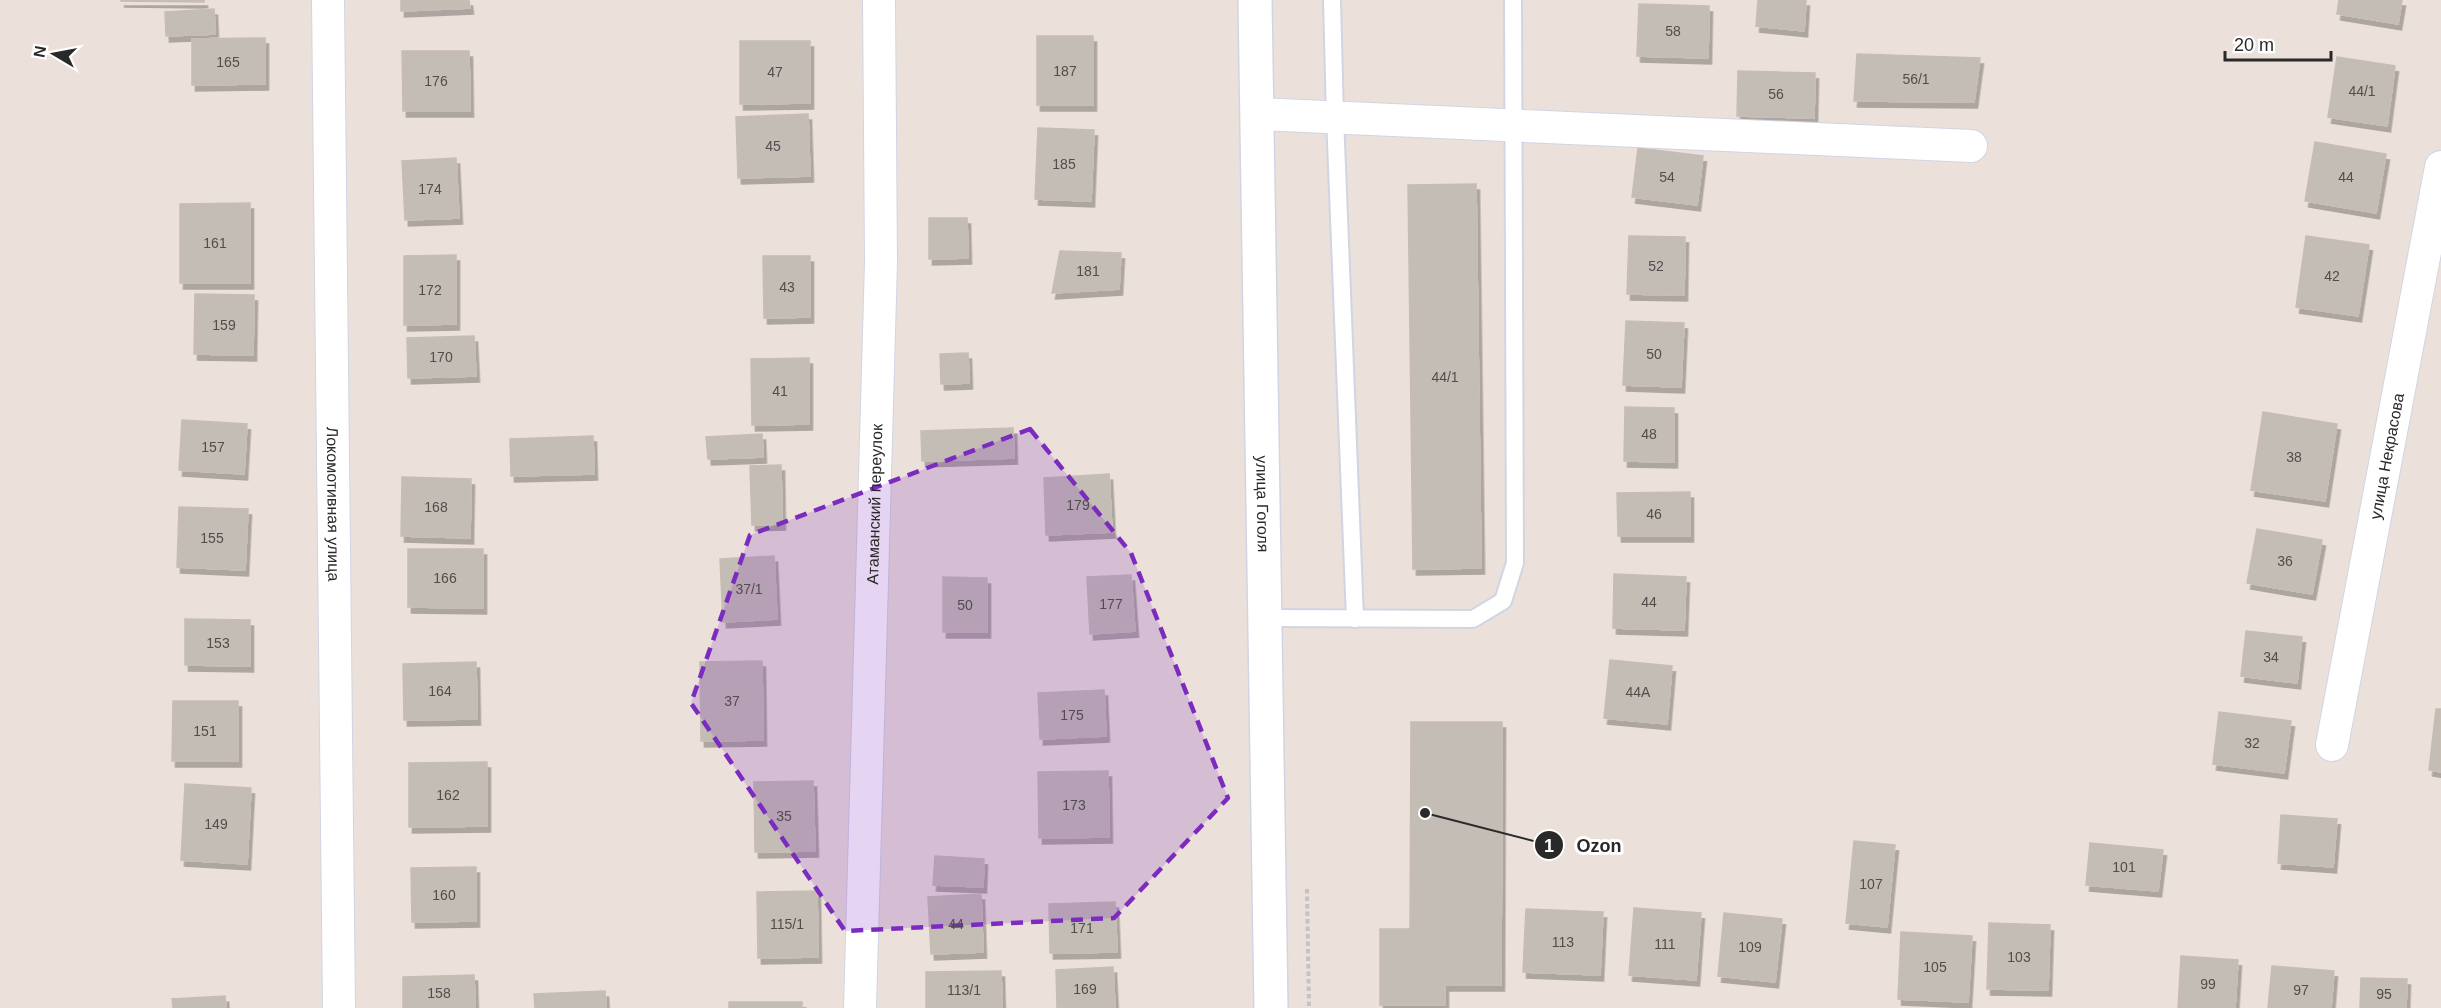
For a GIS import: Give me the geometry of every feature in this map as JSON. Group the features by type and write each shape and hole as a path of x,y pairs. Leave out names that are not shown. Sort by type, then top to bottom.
{"main road":[{"name":"улица Гоголя","path":"1256,0 1271,1008"}],"street":[{"name":"Локомотивная улица","path":"328,0 339,1008"},
{"name":"Атаманский переулок","path":"860,1008 881,262 879,0"},
{"path":"1258,114 1971,147"},
{"name":"улица Некрасова","path":"2332,745 2441,167"}],"lane":[{"path":"1332,0 1355,619"},
{"path":"1266,618 1473,619 1503,601 1515,562 1513,0"}],"highlighted area":[{"path":"1030,429 1131,553 1228,798 1114,918 845,931 691,703 750,535"}],"building":[{"path":"204,0 204,2 121,1"},
{"path":"401,0 469,0 470,8 401,11"},
{"path":"1758,0 1806,0 1804,31 1756,26"},
{"path":"2339,0 2402,0 2398,24 2337,14"},
{"path":"1639,4 1709,6 1708,58 1637,56"},
{"path":"214,9 215,34 166,36 165,12"},
{"path":"1037,36 1093,36 1093,105 1037,105"},
{"path":"265,38 265,84 192,85 192,39"},
{"path":"740,41 810,41 810,103 740,104"},
{"path":"402,51 469,51 470,111 403,111"},
{"path":"1857,54 1980,58 1974,102 1854,101"},
{"path":"2337,57 2395,66 2387,126 2328,117"},
{"path":"1738,71 1815,73 1814,118 1737,116"},
{"path":"808,114 810,176 738,178 736,117"},
{"path":"1038,128 1094,130 1091,201 1035,199"},
{"path":"2315,142 2386,154 2376,213 2305,201"},
{"path":"1638,148 1703,156 1697,205 1632,197"},
{"path":"456,158 459,218 405,220 402,161"},
{"path":"1476,184 1481,568 1413,569 1408,185"},
{"path":"250,203 250,283 180,283 180,204"},
{"path":"929,218 967,218 968,258 929,259"},
{"path":"1629,236 1685,237 1684,295 1627,294"},
{"path":"2306,236 2369,245 2358,316 2296,307"},
{"path":"1060,251 1121,253 1119,289 1052,293"},
{"path":"456,255 456,324 404,325 404,256"},
{"path":"763,256 810,256 810,317 764,318"},
{"path":"195,294 254,295 253,355 194,354"},
{"path":"1626,321 1684,323 1681,387 1623,385"},
{"path":"474,336 476,376 408,378 407,338"},
{"path":"968,353 969,383 941,384 940,354"},
{"path":"809,358 809,424 752,425 751,359"},
{"path":"1625,407 1674,408 1674,462 1624,461"},
{"path":"2263,412 2337,424 2325,501 2251,490"},
{"path":"182,420 247,424 244,474 179,470"},
{"path":"1013,428 1014,458 922,461 921,431"},
{"path":"762,434 763,457 708,459 706,437"},
{"path":"593,436 594,474 511,476 510,439"},
{"path":"781,465 782,524 752,525 750,466"},
{"path":"1109,474 1112,532 1046,535 1044,478"},
{"path":"402,477 471,479 470,538 401,536"},
{"path":"1690,492 1690,536 1618,536 1617,493"},
{"path":"179,507 248,509 245,570 177,567"},
{"path":"2257,529 2322,540 2312,594 2247,583"},
{"path":"408,549 483,549 483,608 408,607"},
{"path":"774,556 777,619 723,622 720,559"},
{"path":"1614,574 1686,577 1684,630 1613,628"},
{"path":"1131,575 1135,631 1090,634 1087,577"},
{"path":"943,577 987,578 987,632 943,632"},
{"path":"185,619 250,620 250,666 185,665"},
{"path":"2246,631 2302,637 2297,683 2241,676"},
{"path":"1610,660 1672,666 1667,724 1604,718"},
{"path":"762,661 763,740 701,741 700,662"},
{"path":"476,662 477,719 404,720 403,664"},
{"path":"1104,690 1106,736 1040,739 1038,693"},
{"path":"173,701 238,701 238,761 172,761"},
{"path":"2436,709 2441,709 2441,772 2429,770"},
{"path":"2219,712 2291,721 2284,773 2213,764"},
{"path":"1411,722 1502,722 1501,985 1445,985 1445,1005 1380,1005 1380,929 1410,929"},
{"path":"487,762 487,826 409,827 409,763"},
{"path":"1108,771 1109,837 1039,838 1038,772"},
{"path":"813,781 815,851 755,852 754,782"},
{"path":"185,784 251,788 247,864 181,860"},
{"path":"2281,815 2337,819 2333,867 2278,863"},
{"path":"1854,841 1895,845 1887,927 1846,923"},
{"path":"2090,843 2163,850 2158,891 2086,885"},
{"path":"935,856 984,859 983,887 933,885"},
{"path":"476,867 476,921 412,922 411,868"},
{"path":"817,891 818,957 758,958 757,892"},
{"path":"981,894 983,952 931,954 928,897"},
{"path":"1115,902 1117,952 1050,953 1049,904"},
{"path":"1634,908 1701,913 1696,980 1629,975"},
{"path":"1526,909 1603,912 1600,975 1523,972"},
{"path":"1724,913 1782,919 1775,982 1718,976"},
{"path":"1989,923 2050,925 2048,990 1987,989"},
{"path":"1901,932 1972,936 1968,1002 1898,999"},
{"path":"2181,956 2238,960 2235,1008 2178,1008"},
{"path":"2272,966 2334,971 2331,1008 2268,1008"},
{"path":"1113,967 1115,1008 1057,1008 1056,970"},
{"path":"1001,971 1002,1008 926,1008 926,972"},
{"path":"474,975 475,1008 403,1008 403,977"},
{"path":"2361,978 2407,979 2406,1008 2360,1008"},
{"path":"605,991 606,1008 535,1008 534,994"},
{"path":"225,996 226,1008 173,1008 172,999"},
{"path":"729,1002 802,1002 802,1008 729,1008"}],"place":[{"name":"Ozon","path":"1425,813"}]}
